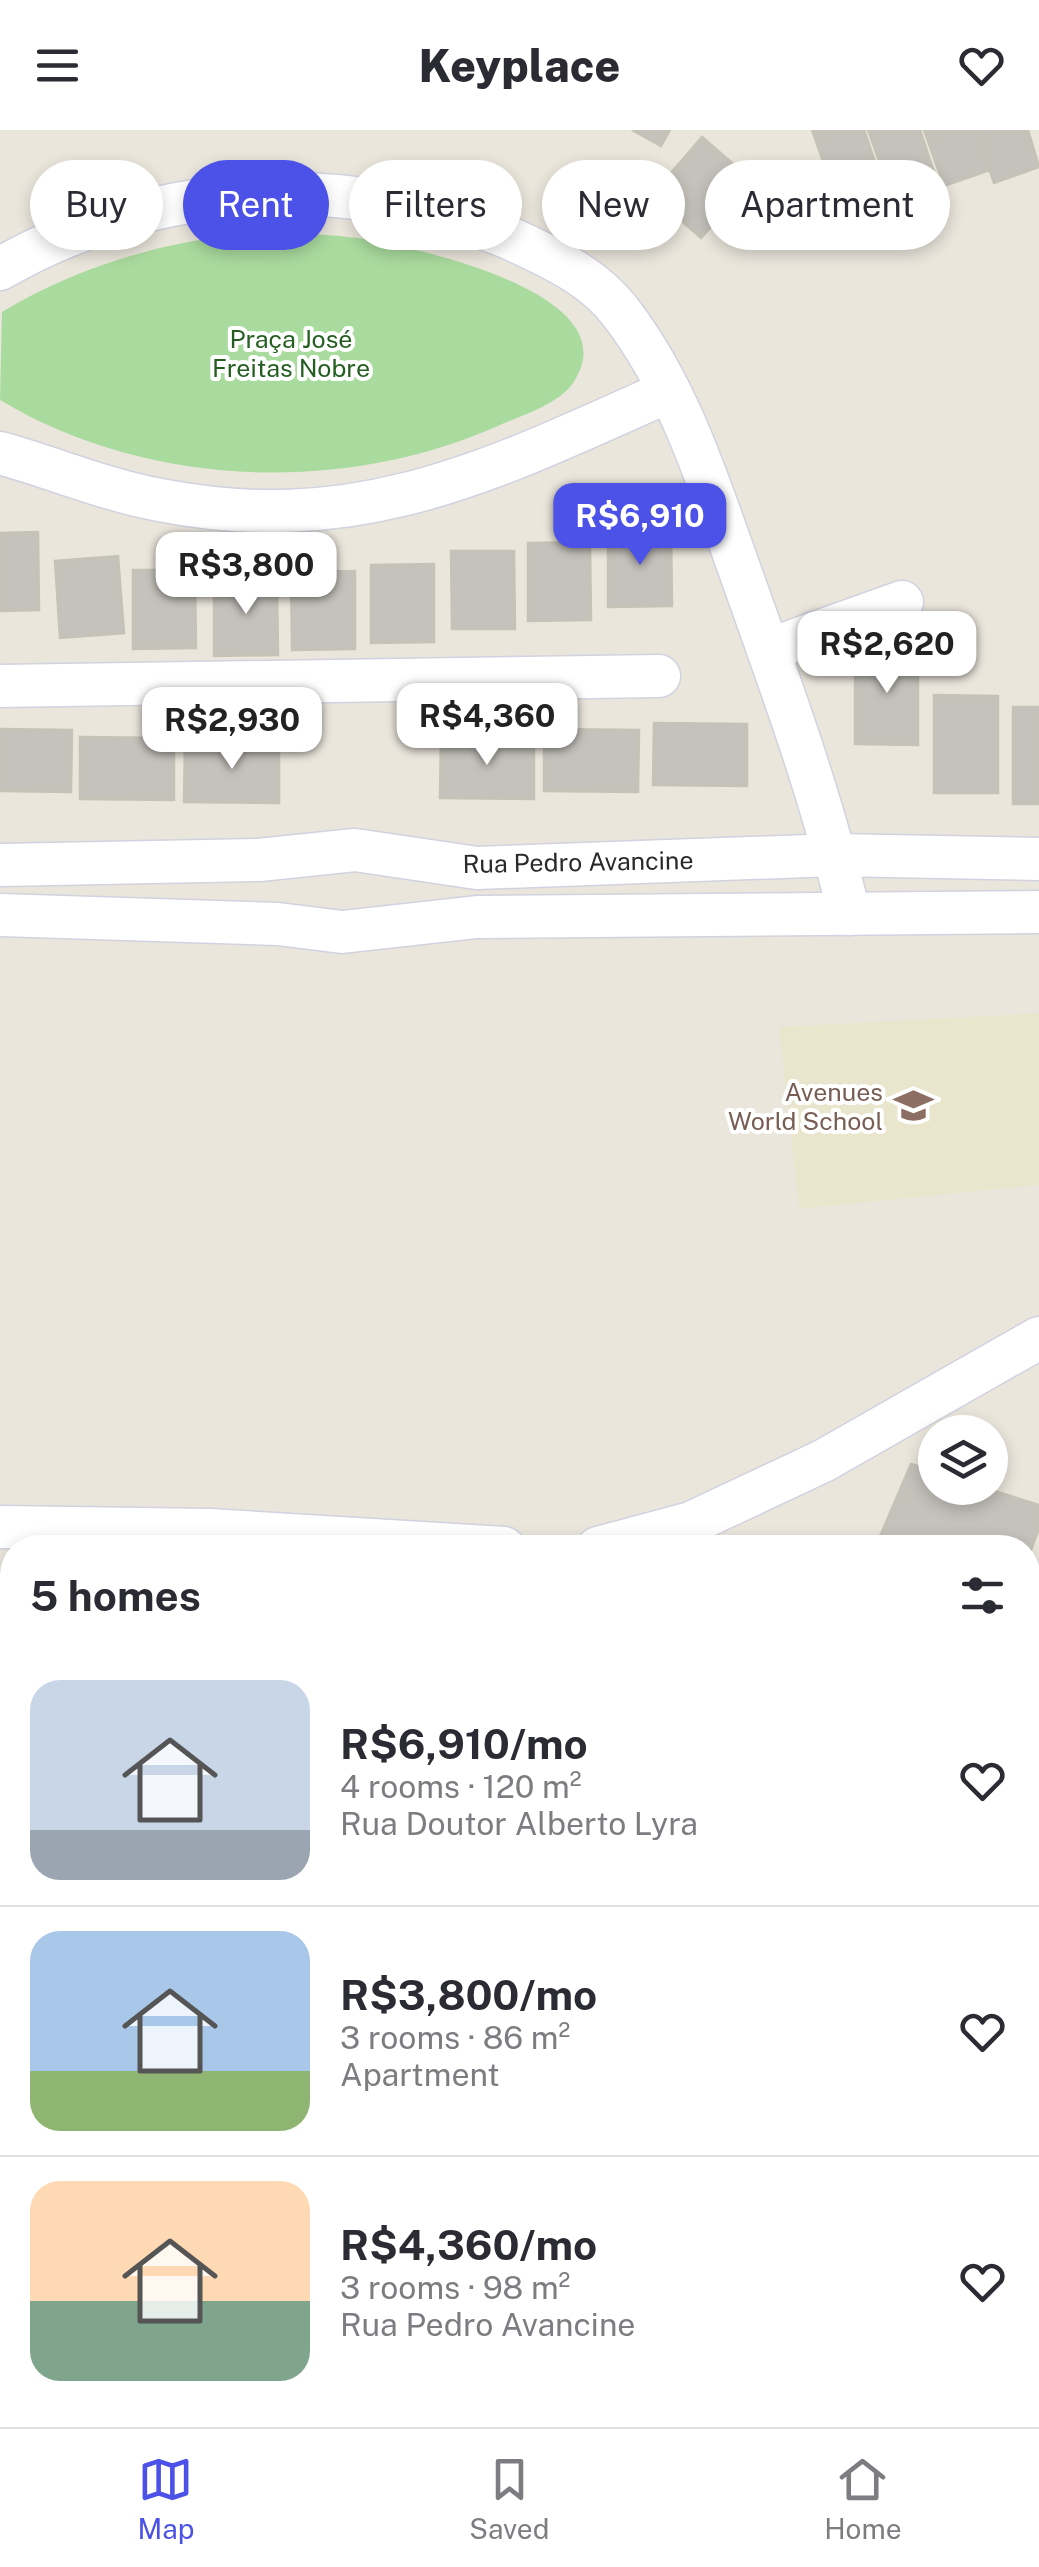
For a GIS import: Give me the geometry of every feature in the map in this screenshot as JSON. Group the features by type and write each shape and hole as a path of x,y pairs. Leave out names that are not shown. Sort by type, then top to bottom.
{"street":[{"path":"0,269 66,236 177,204 304,194 381,202 500,234 566,264 622,314 669,391 696,450 836,855 849,914"},
{"path":"0,453 107,488 162,501 278,512 355,505 434,490 491,471 669,391"},
{"path":"768,650 902,602"},
{"path":"0,686 659,676"},
{"name":"Rua Pedro Avancine","path":"0,865 320,857 354,850 476,868 836,855 1039,859"},
{"path":"315,931 313,889 320,857"},
{"path":"395,926 404,899 405,860"},
{"path":"0,914 278,924 315,931 478,917 1039,912"},
{"path":"646,1535 691,1523 807,1468 1039,1338"},
{"path":"0,1527 292,1535"}],"shaded area":[{"name":"Avenues World School","path":"1039,1013 1039,1185 799,1209 779,1027"}],"green space":[{"name":"Praça José Freitas Nobre","path":"329,236 349,237 349,250 416,250 464,263 544,299 571,322 583,349 575,380 560,396 540,408 438,448 375,463 311,471 246,472 181,465 118,451 57,429 0,400 2,312 89,270 180,244 183,250 329,250"}],"building":[{"path":"632,130 670,130 661,146"},
{"path":"812,130 864,130 874,160 823,160"},
{"path":"868,130 920,130 930,160 879,160"},
{"path":"924,130 976,130 990,170 950,184 950,160 935,160"},
{"path":"976,130 1028,130 1039,167 994,183"},
{"path":"702,137 729,160 705,160 705,233 701,238 685,224 682,160"},
{"path":"671,528 672,606 608,607 608,529"},
{"path":"38,532 39,610 0,611 0,533"},
{"path":"590,542 591,620 528,621 528,543"},
{"path":"451,551 514,551 515,629 452,629"},
{"path":"118,556 124,633 60,638 55,561"},
{"path":"434,564 434,642 371,643 371,565"},
{"path":"133,570 195,570 196,648 133,649"},
{"path":"355,571 355,649 292,650 291,572"},
{"path":"277,577 278,655 214,656 214,578"},
{"path":"855,647 918,647 918,745 855,744"},
{"path":"934,695 998,696 998,793 934,793"},
{"path":"1013,707 1039,707 1039,804 1013,804"},
{"path":"654,723 747,724 747,786 653,785"},
{"path":"0,729 72,730 71,792 0,791"},
{"path":"544,729 639,730 638,792 544,791"},
{"path":"441,736 534,737 534,799 440,798"},
{"path":"80,737 174,738 174,800 80,799"},
{"path":"185,740 279,741 279,803 184,802"},
{"path":"911,1464 918,1466 918,1505 1008,1505 1008,1495 1039,1505 1036,1535 881,1535"}],"place":[{"name":"Avenues World School","path":"913,1106"}]}
